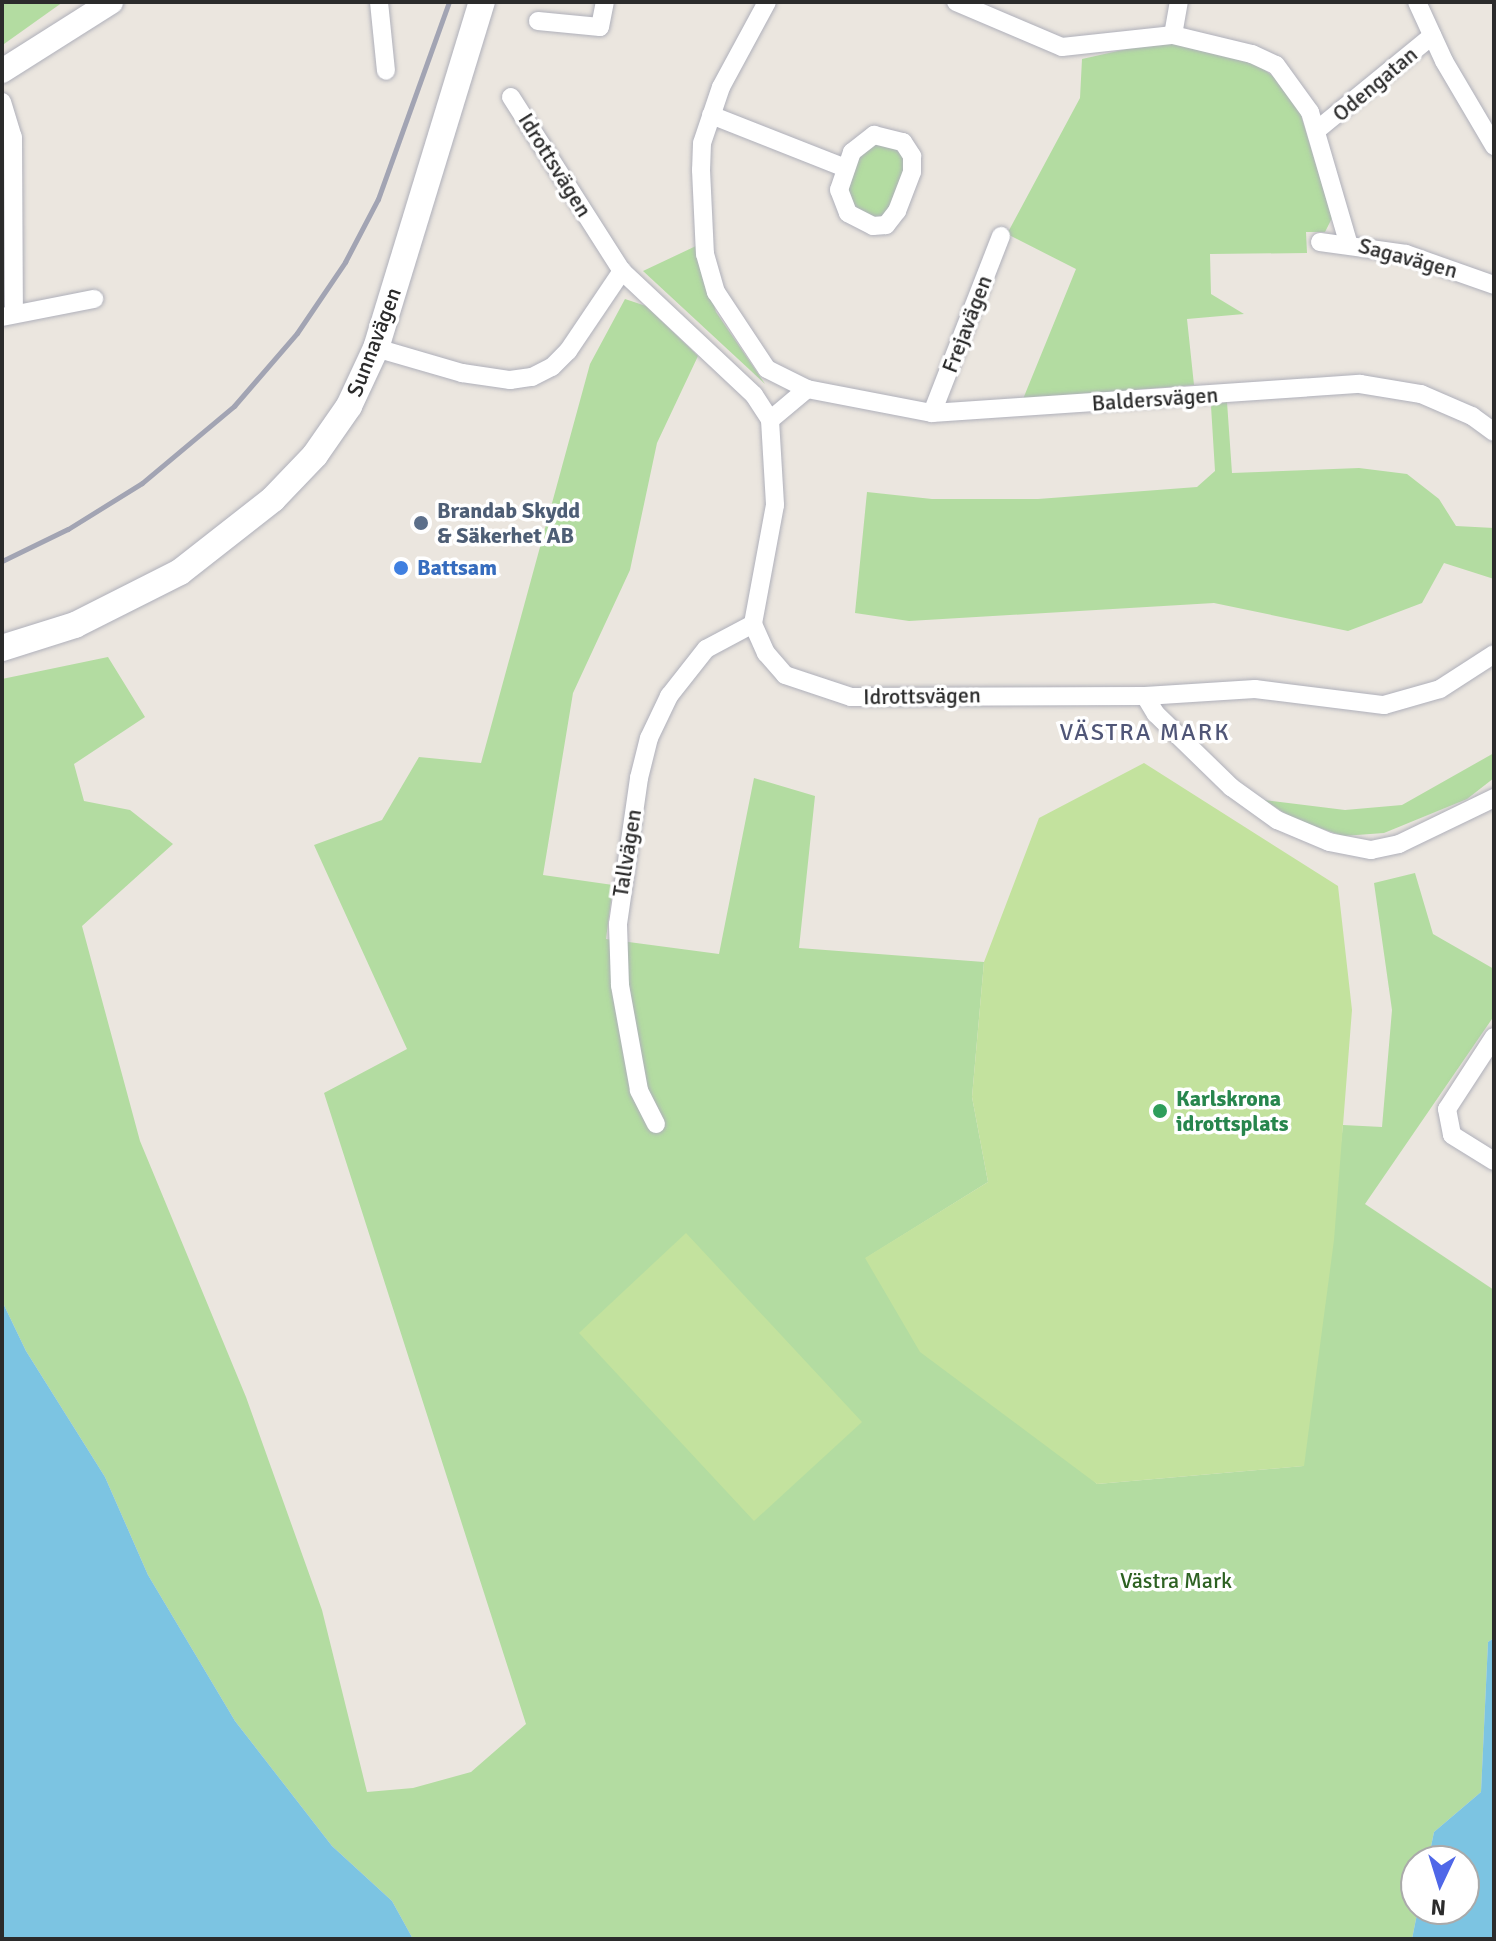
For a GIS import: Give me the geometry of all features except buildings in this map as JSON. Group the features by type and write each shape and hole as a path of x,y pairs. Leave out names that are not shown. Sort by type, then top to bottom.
{"main road":[{"name":"Sunnavägen","path":"2,648 125,604 224,542 315,455 349,406 376,348 482,2"}],"street":[{"path":"2,71 57,40 111,2"},
{"path":"379,2 386,71"},
{"path":"538,21 600,27 605,2"},
{"name":"Baldersvägen","path":"767,2 711,115 701,170 705,254 716,292 767,369 807,389 932,413 1360,384 1421,394 1472,416 1494,432"},
{"path":"956,2 1062,47 1173,35 1276,65 1293,82 1317,130 1348,242"},
{"path":"1173,35 1179,2"},
{"path":"1417,2 1432,36 1494,146"},
{"name":"Odengatan","path":"1317,130 1432,36"},
{"path":"2,90 57,40"},
{"name":"Idrottsvägen","path":"511,97 622,271 754,395 770,420"},
{"path":"2,102 13,137 8,316 94,299"},
{"path":"711,115 843,167"},
{"path":"874,135 903,142 912,156 912,172 897,211 886,225 860,221 840,203 843,167 860,142 874,135"},
{"name":"Frejavägen","path":"932,413 1001,236"},
{"name":"Sagavägen","path":"1320,242 1348,242 1448,266 1494,285"},
{"path":"376,348 477,376 532,377 552,367 568,351 622,271"},
{"path":"753,624 775,505 770,420 807,389"},
{"name":"Idrottsvägen","path":"753,624 766,653 785,675 851,697 1145,696 1255,689 1384,705 1440,689 1494,654"},
{"name":"Tallvägen","path":"656,1124 639,1090 620,985 618,924 639,778 649,738 669,696 706,649 753,624"},
{"path":"1145,696 1156,714 1231,787 1277,820 1329,842 1371,850 1435,830 1494,798"},
{"path":"1494,1037 1447,1109 1452,1135 1494,1161"}],"green space":[{"path":"2,2 63,2 4,44"},
{"path":"1167,40 1254,62 1294,92 1332,218 1325,232 1306,232 1307,253 1210,254 1211,294 1244,314 1187,319 1194,385 1023,399 1076,269 1007,234 1080,98 1082,59"},
{"path":"879,140 903,152 907,169 887,215 879,219 852,208 846,183 855,159"},
{"path":"696,246 716,312 765,384 643,271"},
{"name":"Västra Mark","path":"625,299 646,306 698,356 657,443 630,570 573,693 543,875 613,885 606,939 719,954 754,778 815,796 799,948 984,962 972,1097 988,1182 866,1258 1097,1484 1303,1466 1343,1125 1382,1127 1392,1010 1374,883 1415,873 1433,934 1494,969 1494,1016 1365,1204 1494,1290 1494,1638 1488,1642 1481,1792 1434,1832 1431,1845 1400,1845 1400,1925 1415,1925 1412,1939 413,1939 392,1901 332,1846 235,1721 148,1575 105,1477 26,1351 2,1301 2,679 108,657 145,717 74,764 84,801 130,810 173,844 82,926 140,1141 246,1397 322,1610 367,1792 413,1788 471,1772 526,1724 324,1093 407,1049 314,845 382,820 419,757 481,763 590,364"},
{"path":"1227,402 1232,473 1359,468 1407,474 1439,499 1456,526 1494,528 1494,579 1444,563 1422,603 1348,631 1214,603 909,621 855,613 867,492 932,499 1038,499 1197,487 1215,471 1211,406"},
{"path":"1494,753 1494,778 1467,799 1384,833 1343,836 1294,819 1264,800 1345,810 1402,805"},
{"name":"Karlskrona idrottsplats","path":"1144,763 1338,886 1352,1010 1334,1240 1304,1466 1097,1484 920,1352 865,1258 988,1182 972,1097 984,962 1039,818"},
{"path":"686,1233 862,1422 754,1521 579,1333"}],"water":[{"path":"2,1301 26,1351 105,1477 148,1575 235,1721 332,1846 392,1901 413,1939 2,1939"},
{"path":"1494,1638 1494,1939 1412,1939 1415,1925 1480,1925 1480,1845 1431,1845 1434,1832 1481,1792 1488,1642"}],"railway":[{"path":"2,561 68,529 142,483 234,406 297,333 345,262 378,199 449,2"}],"place":[{"name":"Brandab Skydd & Säkerhet AB","path":"421,523"},
{"name":"Battsam","path":"401,568"},
{"name":"Karlskrona idrottsplats","path":"1160,1111"}],"district":[{"name":"VÄSTRA MARK","path":"1145,733"}]}
